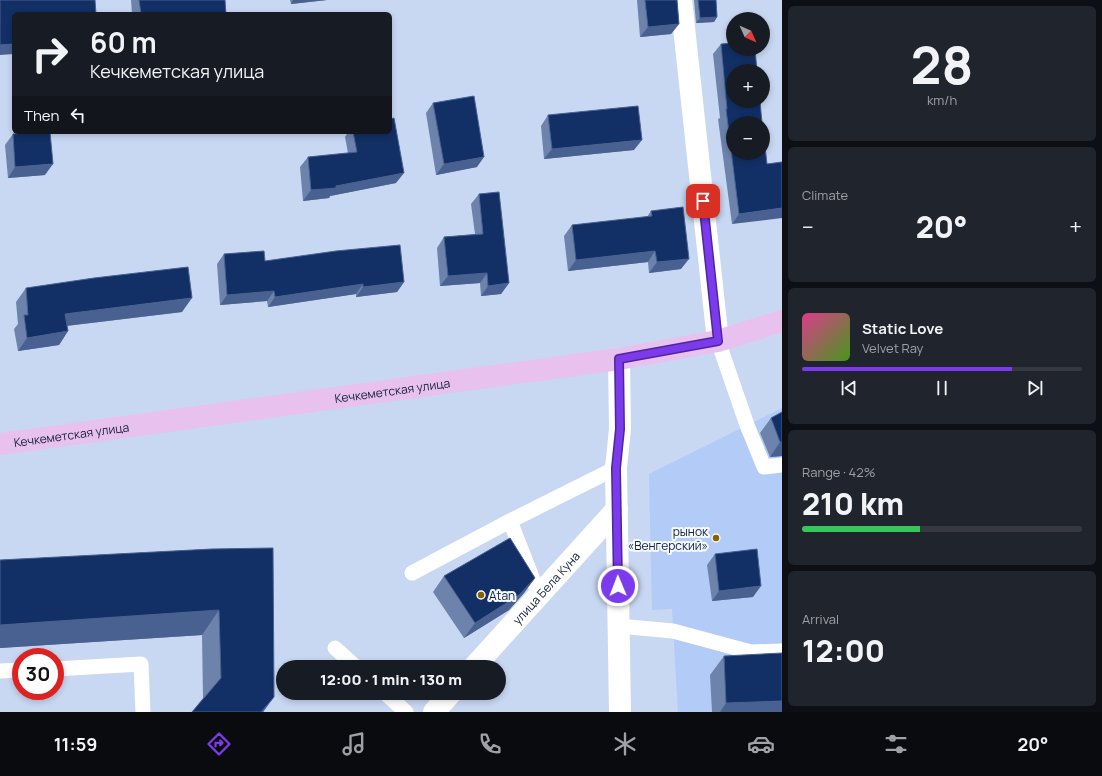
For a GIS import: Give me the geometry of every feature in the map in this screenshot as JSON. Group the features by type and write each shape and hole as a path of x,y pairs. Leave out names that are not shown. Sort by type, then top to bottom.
{"main road":[{"name":"Кечкеметская улица","path":"0,444 619,359 718,341 782,321"}],"street":[{"path":"681,0 718,341"},
{"path":"619,359 620,429 616,468 620,712"},
{"name":"улица Бела Куна","path":"480,660 617,509"},
{"path":"434,712 445,700"}],"lane":[{"path":"718,341 747,425 764,466 782,465"},
{"path":"412,573 510,521 616,468"},
{"path":"510,521 539,595"},
{"path":"618,626 673,631 752,652 782,651"},
{"path":"335,648 348,660"},
{"path":"64,668 141,664 136,683 143,712"},
{"path":"0,671 12,670"},
{"path":"393,700 406,712"}],"shaded area":[{"name":"рынок «Венгерский»","path":"782,408 782,712 678,712 672,609 652,610 649,474"}],"building":[{"path":"0,0 95,0 96,12 12,12 12,44 0,45"},
{"path":"139,0 225,0 226,12 141,12"},
{"path":"645,0 677,0 679,24 648,27"},
{"path":"698,0 716,0 717,17 700,18"},
{"path":"721,44 726,44 726,56 756,56 756,64 726,64 726,98"},
{"path":"474,96 484,157 444,164 433,103"},
{"path":"638,106 642,140 552,149 548,115"},
{"path":"761,108 761,116 727,116 727,109"},
{"path":"392,118 394,118 404,173 336,186 336,188 311,190 308,157 357,152 353,134 392,134"},
{"path":"13,134 50,134 53,164 15,167"},
{"path":"732,160 767,160 767,164 782,162 782,208 739,214"},
{"path":"499,192 509,283 488,286 487,273 448,276 444,237 483,234 479,194"},
{"path":"683,207 689,259 657,262 655,251 576,260 572,225 652,216 651,211"},
{"path":"400,245 404,282 363,287 363,284 275,297 274,291 227,295 224,254 264,251 265,261 336,251"},
{"path":"188,267 192,298 65,314 68,331 27,338 24,315 28,315 26,288"},
{"path":"782,412 782,442 780,442 771,418"},
{"name":"Аtan","path":"510,538 535,578 519,595 475,623 444,576"},
{"path":"273,548 274,697 261,712 192,712 221,678 219,610 0,625 0,560 212,549"},
{"path":"757,549 761,586 719,591 715,554"},
{"path":"782,653 782,701 726,703 724,656"}],"place":[{"name":"рынок «Венгерский»","path":"716,538"},
{"name":"Аtan","path":"481,595"}],"route":[{"path":"618,586 616,468 620,429 619,359 718,341 703,201"}]}
